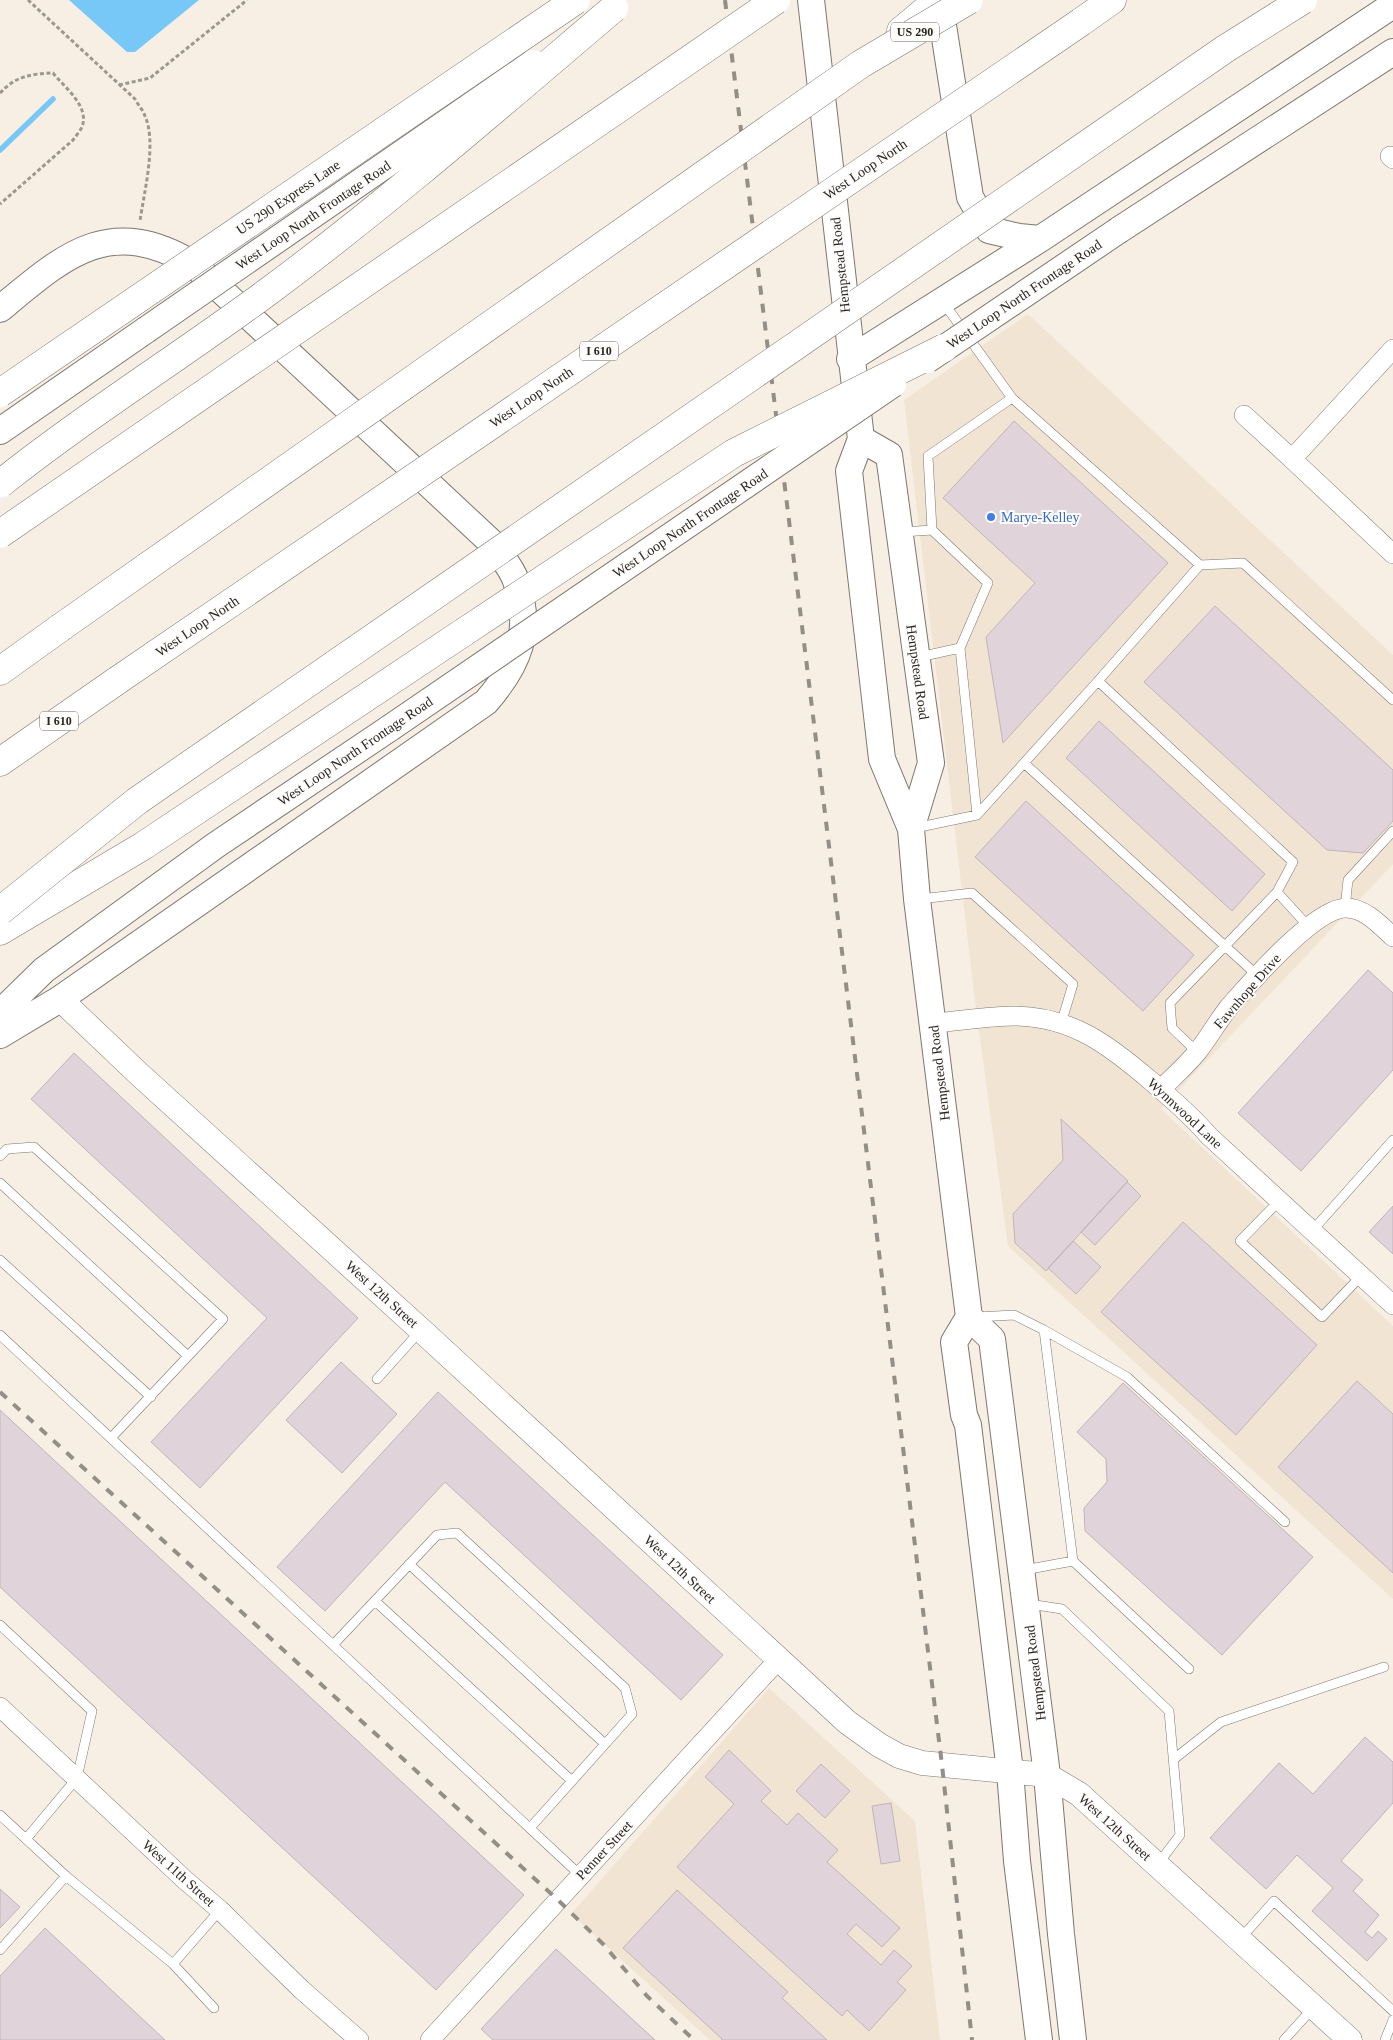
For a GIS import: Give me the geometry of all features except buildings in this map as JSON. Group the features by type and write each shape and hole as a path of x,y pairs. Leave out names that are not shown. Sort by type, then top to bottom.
{"highway":[{"name":"US 290 Express Lane","path":"0,393 576,0"},
{"path":"0,534 776,0"},
{"path":"0,671 860,64 939,0"},
{"name":"US 290","path":"860,64 968,0"},
{"name":"West Loop North","path":"0,762 1112,0"},
{"path":"0,910 137,801 1216,55 1303,0"},
{"path":"0,484 76,426 272,289 352,228 620,4"},
{"path":"0,931 143,846 734,453 944,348"}],"main road":[{"name":"Hempstead Road","path":"811,0 850,359 861,439 849,470 882,759 910,829 969,1317 992,1339 1047,1775 1061,1934 1074,2040"},
{"path":"939,0 970,197 989,230 1019,237 1040,239"},
{"name":"West Loop North Frontage Road","path":"0,431 620,4"},
{"path":"850,359 1040,239 1393,5"},
{"name":"West Loop North Frontage Road","path":"0,1013 44,970 216,845 944,348 1150,210 1393,52"},
{"path":"0,308 59,262 80,250 105,244 129,241 149,244 167,250 194,264 493,544 516,579 524,618 521,640 512,666 504,682 486,702 364,789 260,858 60,999 0,1035"},
{"name":"Hempstead Road","path":"861,439 890,455 931,763 910,829"},
{"path":"969,1317 954,1342 964,1415 968,1424 1010,1771 1017,1861 1039,2040"}],"street":[{"path":"1292,459 1391,355"},
{"path":"1244,415 1393,554"},
{"path":"1345,908 1360,910 1393,937"},
{"name":"Fawnhope Drive","path":"1161,1089 1197,1052 1228,1008 1308,926 1323,915 1345,908"},
{"name":"West 12th Street","path":"60,999 140,1075 421,1330 847,1722 879,1745 899,1756 922,1764 1047,1775 1079,1794 1350,2040"},
{"name":"Wynnwood Lane","path":"932,1023 1017,1016 1062,1024 1097,1039 1116,1051 1161,1089 1393,1306"},
{"name":"Penner Street","path":"430,2040 778,1660"},
{"name":"West 11th Street","path":"0,1707 185,1880 220,1910 302,1990 359,2040"}],"lane":[{"path":"942,301 1012,398 1200,565 1243,563 1393,700"},
{"path":"977,815 960,648 988,583 932,530 928,456 1012,398"},
{"path":"899,532 932,530"},
{"path":"910,829 977,815 1200,565"},
{"path":"916,658 960,648"},
{"path":"1098,681 1293,862 1277,892 1170,1003 1172,1028 1197,1052"},
{"path":"1024,763 1258,976"},
{"path":"1345,908 1348,880 1393,831"},
{"path":"1277,892 1308,926"},
{"path":"917,899 972,893 1073,984 1062,1024"},
{"path":"1312,1231 1393,1140"},
{"path":"0,1156 7,1149 34,1147 223,1319 111,1438"},
{"path":"0,1184 188,1356"},
{"path":"1279,1201 1240,1241 1322,1317 1360,1276"},
{"path":"0,1260 151,1397"},
{"path":"969,1317 1014,1315 1126,1376 1285,1522"},
{"path":"377,1379 421,1330"},
{"path":"1044,1330 1073,1561 1189,1669"},
{"path":"0,1335 580,1875"},
{"path":"333,1645 437,1535 457,1533 626,1688 632,1714 530,1828"},
{"path":"1022,1570 1073,1561"},
{"path":"409,1564 605,1744"},
{"path":"375,1601 572,1781"},
{"path":"1026,1603 1062,1609 1169,1711 1180,1835 1157,1866"},
{"path":"0,1625 92,1711 77,1778 26,1839"},
{"path":"1174,1759 1221,1722 1384,1667"},
{"path":"0,1815 66,1876 173,1964 214,2008"},
{"path":"0,1950 66,1876"},
{"path":"1239,1939 1274,1901 1393,2011"},
{"path":"173,1964 220,1910"},
{"path":"1284,2040 1314,2008"},
{"path":"1385,2040 1393,2020"}],"path":[{"path":"28,0 135,99 145,117 149,137 148,163 140,222"},
{"path":"119,85 150,78 246,0"},
{"path":"0,93 9,84 30,74 53,73 80,105 83,119 82,126 73,140 0,204"}],"shaded area":[{"path":"1028,314 1393,655 1393,864 1161,1109 1393,1326 1393,1599 1008,1246 974,993 904,400"},
{"path":"769,1688 915,1821 940,2040 710,2040 571,1914"}],"water":[{"path":"69,0 199,0 135,52 127,52"}],"waterway":[{"path":"0,150 53,99"}],"railway":[{"path":"725,0 942,1765 972,2040"},
{"path":"0,1392 558,1900 604,1945 647,1996 694,2040"}],"place":[{"name":"Marye-Kelley","path":"991,517"}]}
